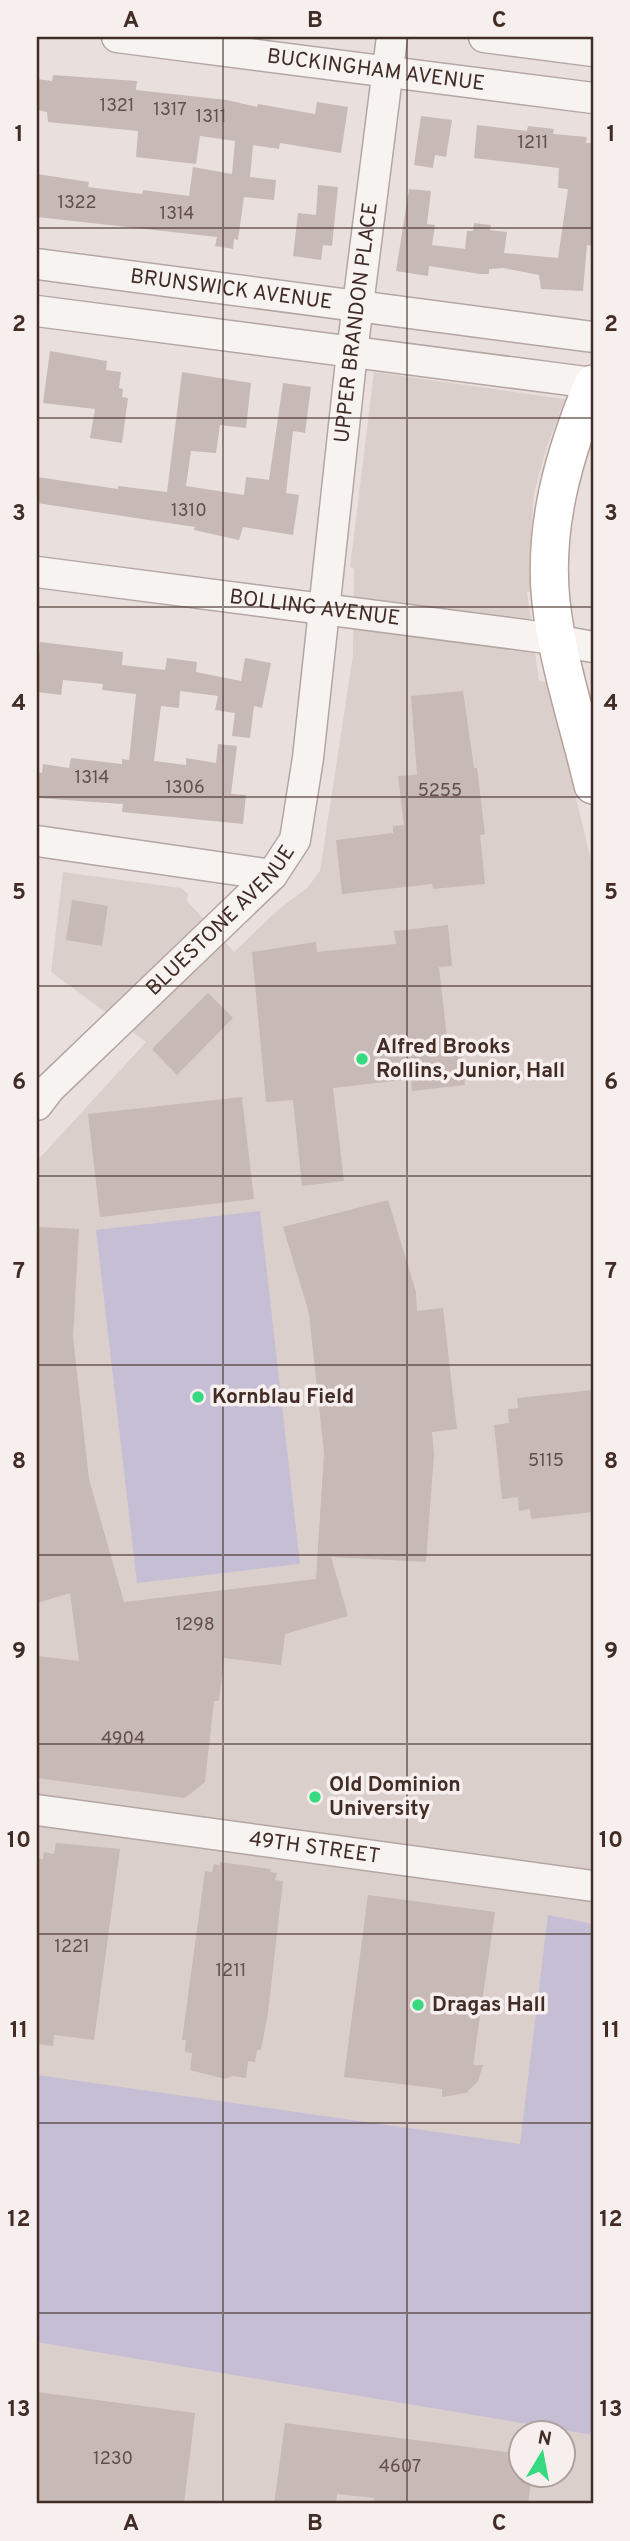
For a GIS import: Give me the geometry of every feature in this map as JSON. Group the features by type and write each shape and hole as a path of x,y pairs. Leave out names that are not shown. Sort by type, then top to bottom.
{"main road":[{"path":"593,384 561,469 552,519 551,600 557,640 593,785"}],"street":[{"name":"BUCKINGHAM AVENUE","path":"117,37 593,99"},
{"name":"UPPER BRANDON PLACE","path":"322,608 392,37"},
{"path":"484,37 593,51"},
{"name":"BRUNSWICK AVENUE","path":"37,264 593,337"},
{"path":"37,311 593,384"},
{"name":"BOLLING AVENUE","path":"37,572 322,608 593,647"},
{"name":"BLUESTONE AVENUE","path":"37,1105 50,1088 272,875 295,840 308,758 322,608"},
{"path":"37,841 272,875"},
{"name":"49TH STREET","path":"37,1810 593,1886"}],"shaded area":[{"name":"Old Dominion University","path":"374,372 565,399 546,449 534,494 529,562 531,592 527,592 539,681 548,682 593,868 593,2504 37,2504 37,1161 146,1042 51,972 63,872 181,888 188,894 187,901 234,952 280,908 307,888 320,871 353,655 354,569 350,567"},
{"name":"Kornblau Field","path":"260,1211 300,1564 137,1583 96,1230"},
{"path":"548,1915 593,1924 593,2435 578,2432 578,2418 508,2418 508,2421 37,2342 37,2075 520,2144"}],"building":[{"path":"53,75 137,81 136,90 227,100 257,107 258,104 315,114 317,102 348,107 341,153 280,143 279,149 253,145 250,177 276,180 274,200 244,197 238,240 234,239 233,249 215,246 217,237 37,217 37,174 89,182 88,187 142,194 143,190 189,196 193,167 232,174 235,141 200,136 196,164 136,157 138,131 48,122 47,112 37,110 37,79 52,81"},
{"path":"421,116 452,120 446,157 435,155 433,168 414,165"},
{"path":"477,125 527,131 528,126 554,129 553,134 587,137 586,143 593,143 593,246 587,245 583,291 541,289 539,275 503,268 489,269 489,274 480,274 429,266 428,276 396,271 409,189 431,191 427,224 435,225 432,245 465,249 467,231 473,231 474,223 491,225 490,230 507,232 504,253 558,258 568,189 558,188 559,168 474,158"},
{"path":"318,185 338,187 332,246 323,245 321,260 293,256 298,213 316,215"},
{"path":"50,351 107,361 106,370 121,372 119,388 123,389 122,397 128,398 122,443 90,438 95,409 43,403"},
{"path":"182,372 251,383 246,428 220,425 216,453 191,451 186,486 244,495 246,477 269,480 283,383 311,387 305,433 293,431 286,493 299,495 293,535 243,527 239,540 194,530 195,527 37,503 37,477 118,489 118,486 167,492"},
{"path":"40,642 123,652 122,665 165,670 167,658 197,662 196,672 241,681 245,658 271,663 262,708 254,706 250,738 232,736 235,713 215,710 218,696 180,691 179,708 161,706 154,761 186,765 186,758 216,763 218,744 237,746 231,794 246,795 243,824 122,812 123,804 37,798 37,772 42,773 43,764 69,768 71,758 122,764 122,759 129,760 136,694 102,690 103,684 63,680 61,695 37,692"},
{"path":"463,691 474,768 477,768 485,834 480,835 485,884 433,889 432,884 342,894 336,840 393,833 393,826 404,825 398,776 417,775 411,696"},
{"path":"72,900 108,906 102,946 66,940"},
{"name":"Alfred Brooks Rollins, Junior, Hall","path":"448,925 452,966 439,967 448,1046 461,1045 465,1085 412,1091 411,1079 333,1088 344,1181 302,1186 293,1100 266,1102 252,952 316,942 317,952 396,944 394,931"},
{"path":"208,993 233,1018 177,1075 152,1049"},
{"path":"242,1097 254,1199 100,1217 88,1114"},
{"path":"388,1200 416,1292 417,1311 443,1308 457,1429 432,1432 434,1454 426,1562 331,1557 348,1616 285,1634 281,1665 224,1658 219,1701 214,1701 205,1782 185,1798 37,1778 37,1656 79,1661 70,1593 37,1603 37,1227 79,1229 73,1337 89,1479 124,1602 316,1579 324,1453 309,1313 283,1227"},
{"path":"593,1390 593,1512 531,1519 530,1509 519,1511 518,1497 502,1499 494,1425 509,1423 508,1409 518,1408 517,1398"},
{"path":"56,1843 120,1849 94,2040 54,2035 53,2046 37,2044 37,1858 43,1859 44,1852 54,1854"},
{"path":"220,1862 271,1869 270,1872 277,1873 275,1880 283,1881 268,2013 261,2050 257,2050 255,2062 248,2061 246,2078 233,2076 225,2079 190,2070 192,2053 185,2052 186,2040 182,2040 205,1871 212,1872 214,1864 220,1865"},
{"name":"Dragas Hall","path":"368,1895 495,1912 473,2065 483,2065 478,2081 466,2093 442,2097 442,2089 344,2077"},
{"path":"37,2392 195,2413 184,2504 37,2504"},
{"path":"285,2423 508,2452 508,2488 530,2488 528,2504 373,2504 374,2498 337,2494 336,2504 274,2504"}],"place":[{"name":"Alfred Brooks Rollins, Junior, Hall","path":"362,1059"},
{"name":"Kornblau Field","path":"198,1397"},
{"name":"Old Dominion University","path":"315,1797"},
{"name":"Dragas Hall","path":"418,2005"}]}
